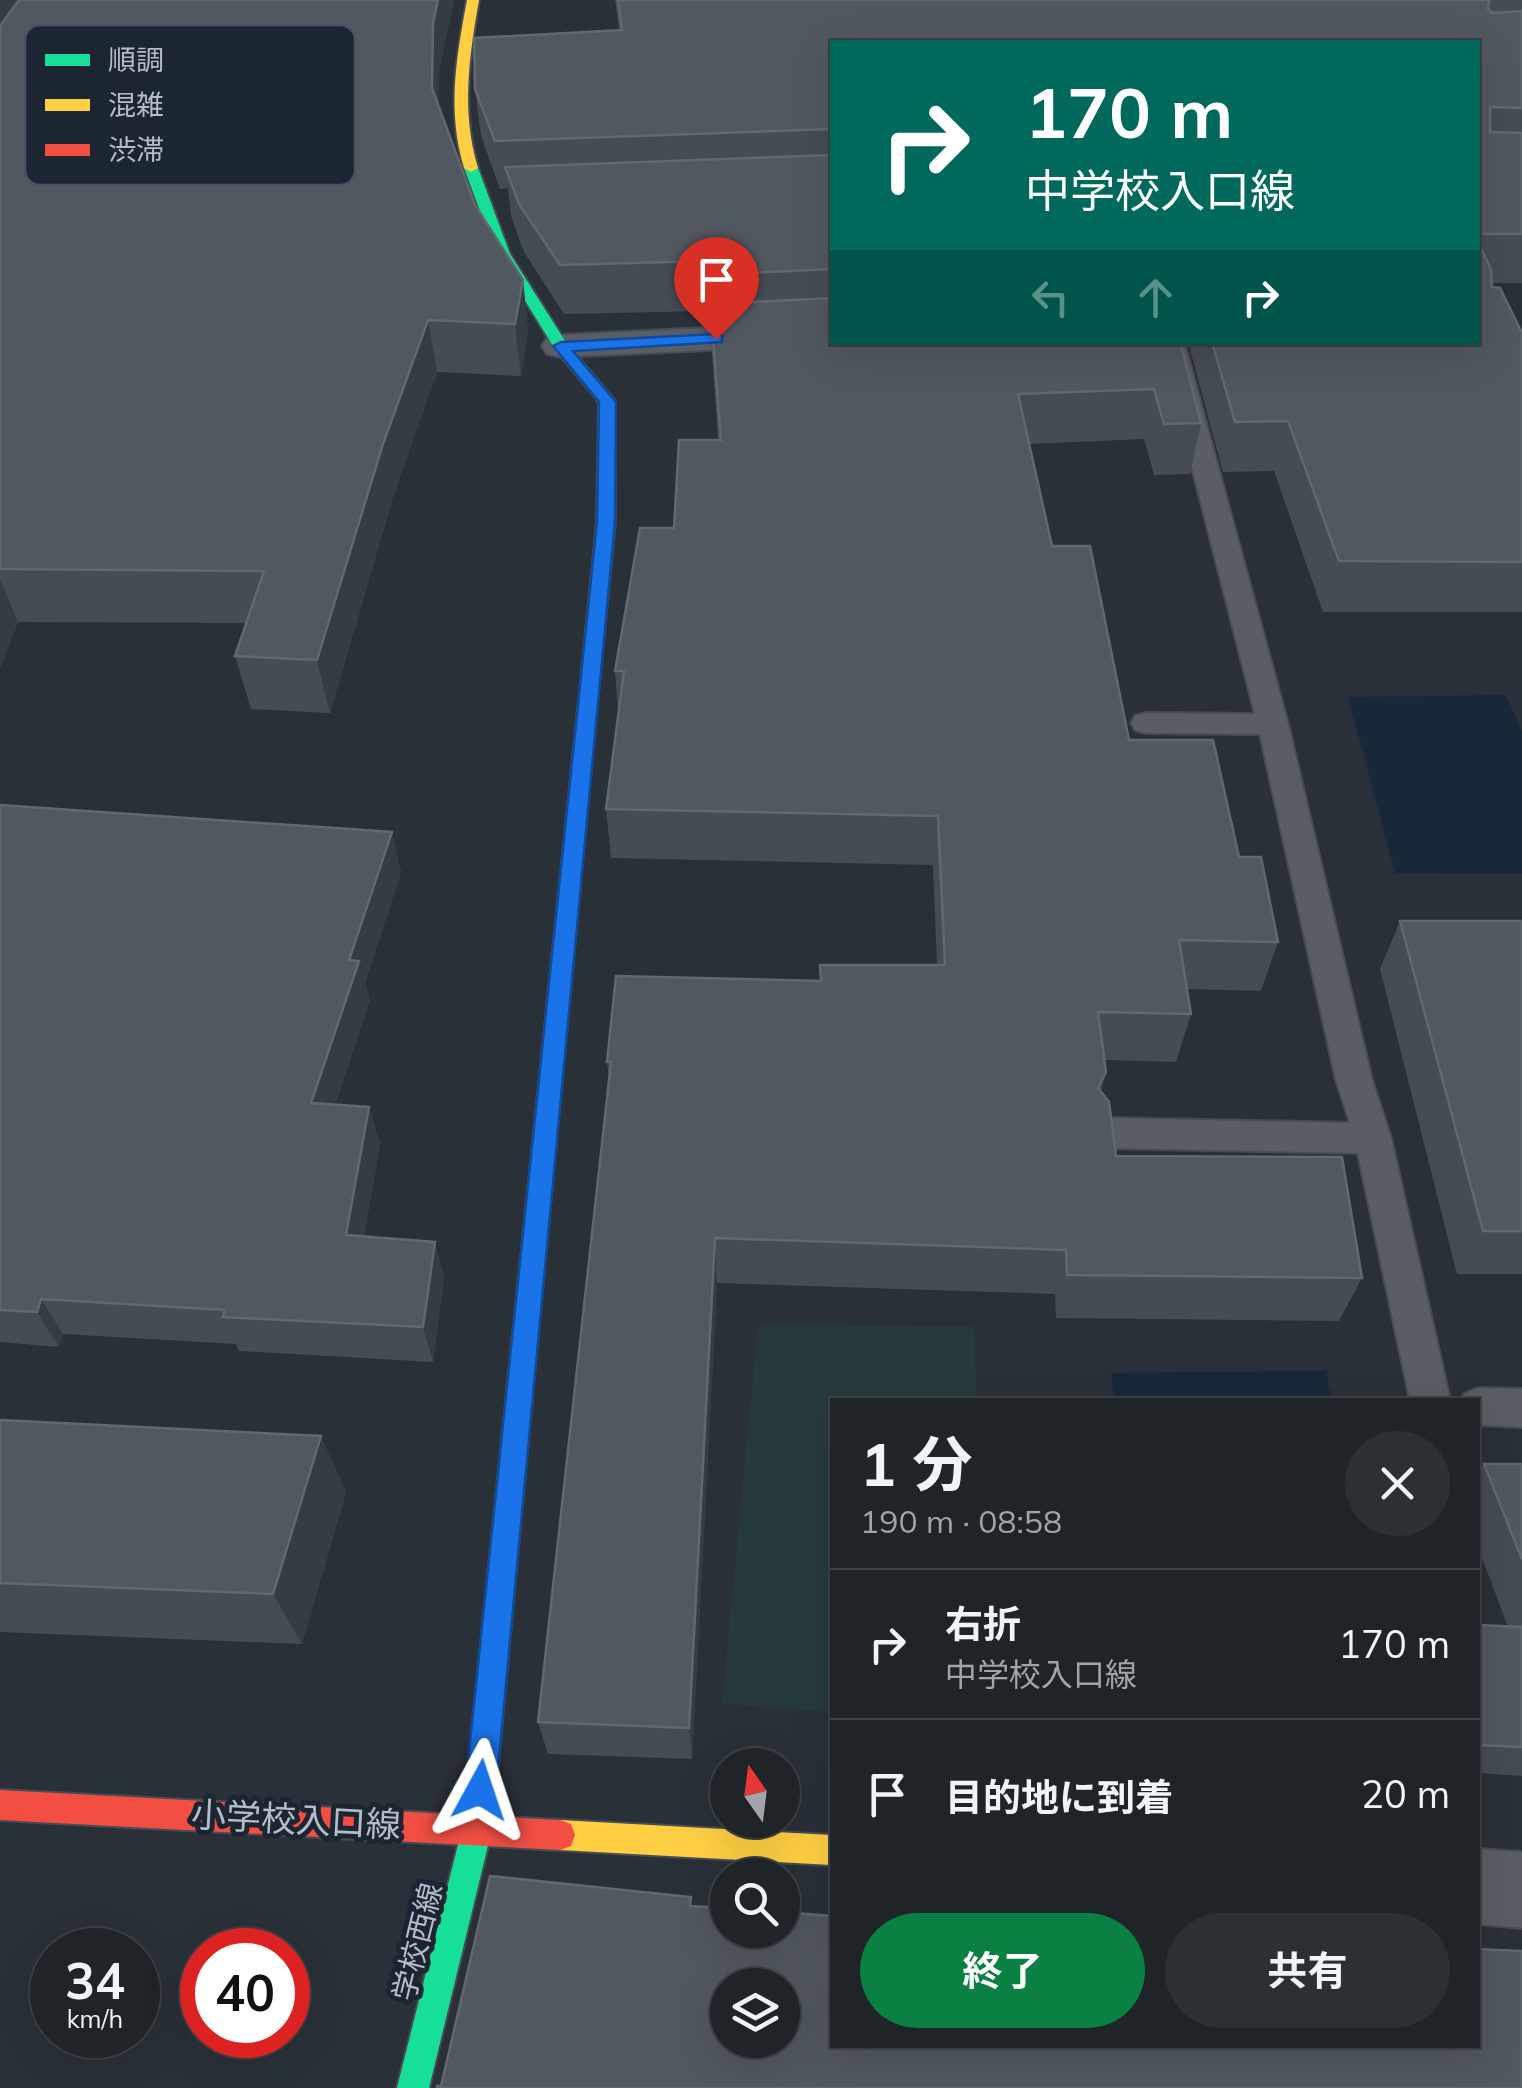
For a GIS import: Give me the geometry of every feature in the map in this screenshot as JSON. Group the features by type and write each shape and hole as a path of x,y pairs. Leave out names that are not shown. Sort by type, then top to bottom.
{"street":[{"name":"学校西線","path":"413,2088 477,1830 606,522 608,402 561,346 503,254 460,137 459,72 473,0"},
{"path":"484,203 520,202"},
{"path":"561,346 830,333"},
{"name":"小学校入口線","path":"0,1805 830,1850"},
{"path":"1480,1887 1522,1890"}],"lane":[{"path":"1173,345 1273,724 1354,1080 1373,1138 1430,1398"},
{"path":"1146,722 1273,724"},
{"path":"1108,1133 1373,1138"},
{"path":"1480,1406 1522,1408"}],"green space":[{"path":"758,1325 973,1326 977,1398 830,1398 830,1712 722,1704"}],"water":[{"path":"1506,695 1522,731 1522,874 1395,873 1348,697"},
{"path":"1326,1371 1331,1398 1114,1398 1111,1373"}],"building":[{"path":"19,0 438,0 433,23 432,88 475,205 523,280 515,324 428,320 383,444 317,660 235,656 264,571 0,569 0,26"},
{"path":"618,0 1489,0 1492,13 1522,11 1522,108 1490,107 1490,132 1522,133 1522,234 1480,234 1480,40 830,40 830,129 495,141 475,89 474,38 622,30"},
{"path":"830,155 830,269 707,275 706,261 560,265 519,204 505,167"},
{"path":"1480,246 1491,269 1492,287 1500,288 1522,333 1522,562 1339,561 1288,421 1235,422 1213,345 1480,345"},
{"path":"830,298 830,345 1181,345 1201,423 1164,424 1154,389 1018,394 1052,546 1090,546 1129,740 1213,740 1239,857 1261,857 1278,942 1179,940 1191,1014 1098,1012 1106,1072 1098,1088 1109,1102 1116,1156 1342,1157 1362,1278 1067,1275 1066,1250 715,1238 689,1728 538,1722 611,1062 607,1062 616,976 821,981 820,965 945,965 938,816 606,809 624,671 615,671 640,528 674,528 679,440 721,440 710,304"},
{"path":"0,805 392,832 349,960 359,961 311,1103 369,1107 346,1235 435,1242 423,1327 223,1317 225,1310 41,1299 37,1312 0,1310"},
{"path":"1400,921 1522,921 1522,1231 1483,1231"},
{"path":"0,1420 321,1436 273,1594 0,1583"},
{"path":"1484,1464 1522,1464 1522,1559"},
{"path":"1480,1625 1522,1627 1522,1747 1480,1745"},
{"path":"490,1876 691,1897 690,1906 710,1907 710,1948 800,1948 800,1913 830,1916 830,2048 1480,2048 1480,1949 1522,1951 1522,2088 437,2088 441,2086"}],"traffic: fast":[{"path":"471,168 503,254 561,346 607,401 606,522 590,681"},
{"path":"413,2088 477,1829 512,1470"}],"traffic: slow":[{"path":"471,168 460,105 462,64 473,0"},
{"path":"560,1835 830,1850"}],"traffic: jam":[{"path":"512,1470 590,681"},
{"path":"0,1805 560,1835"}],"route":[{"path":"480,1790 606,522 608,402 561,346 716,339"}]}
